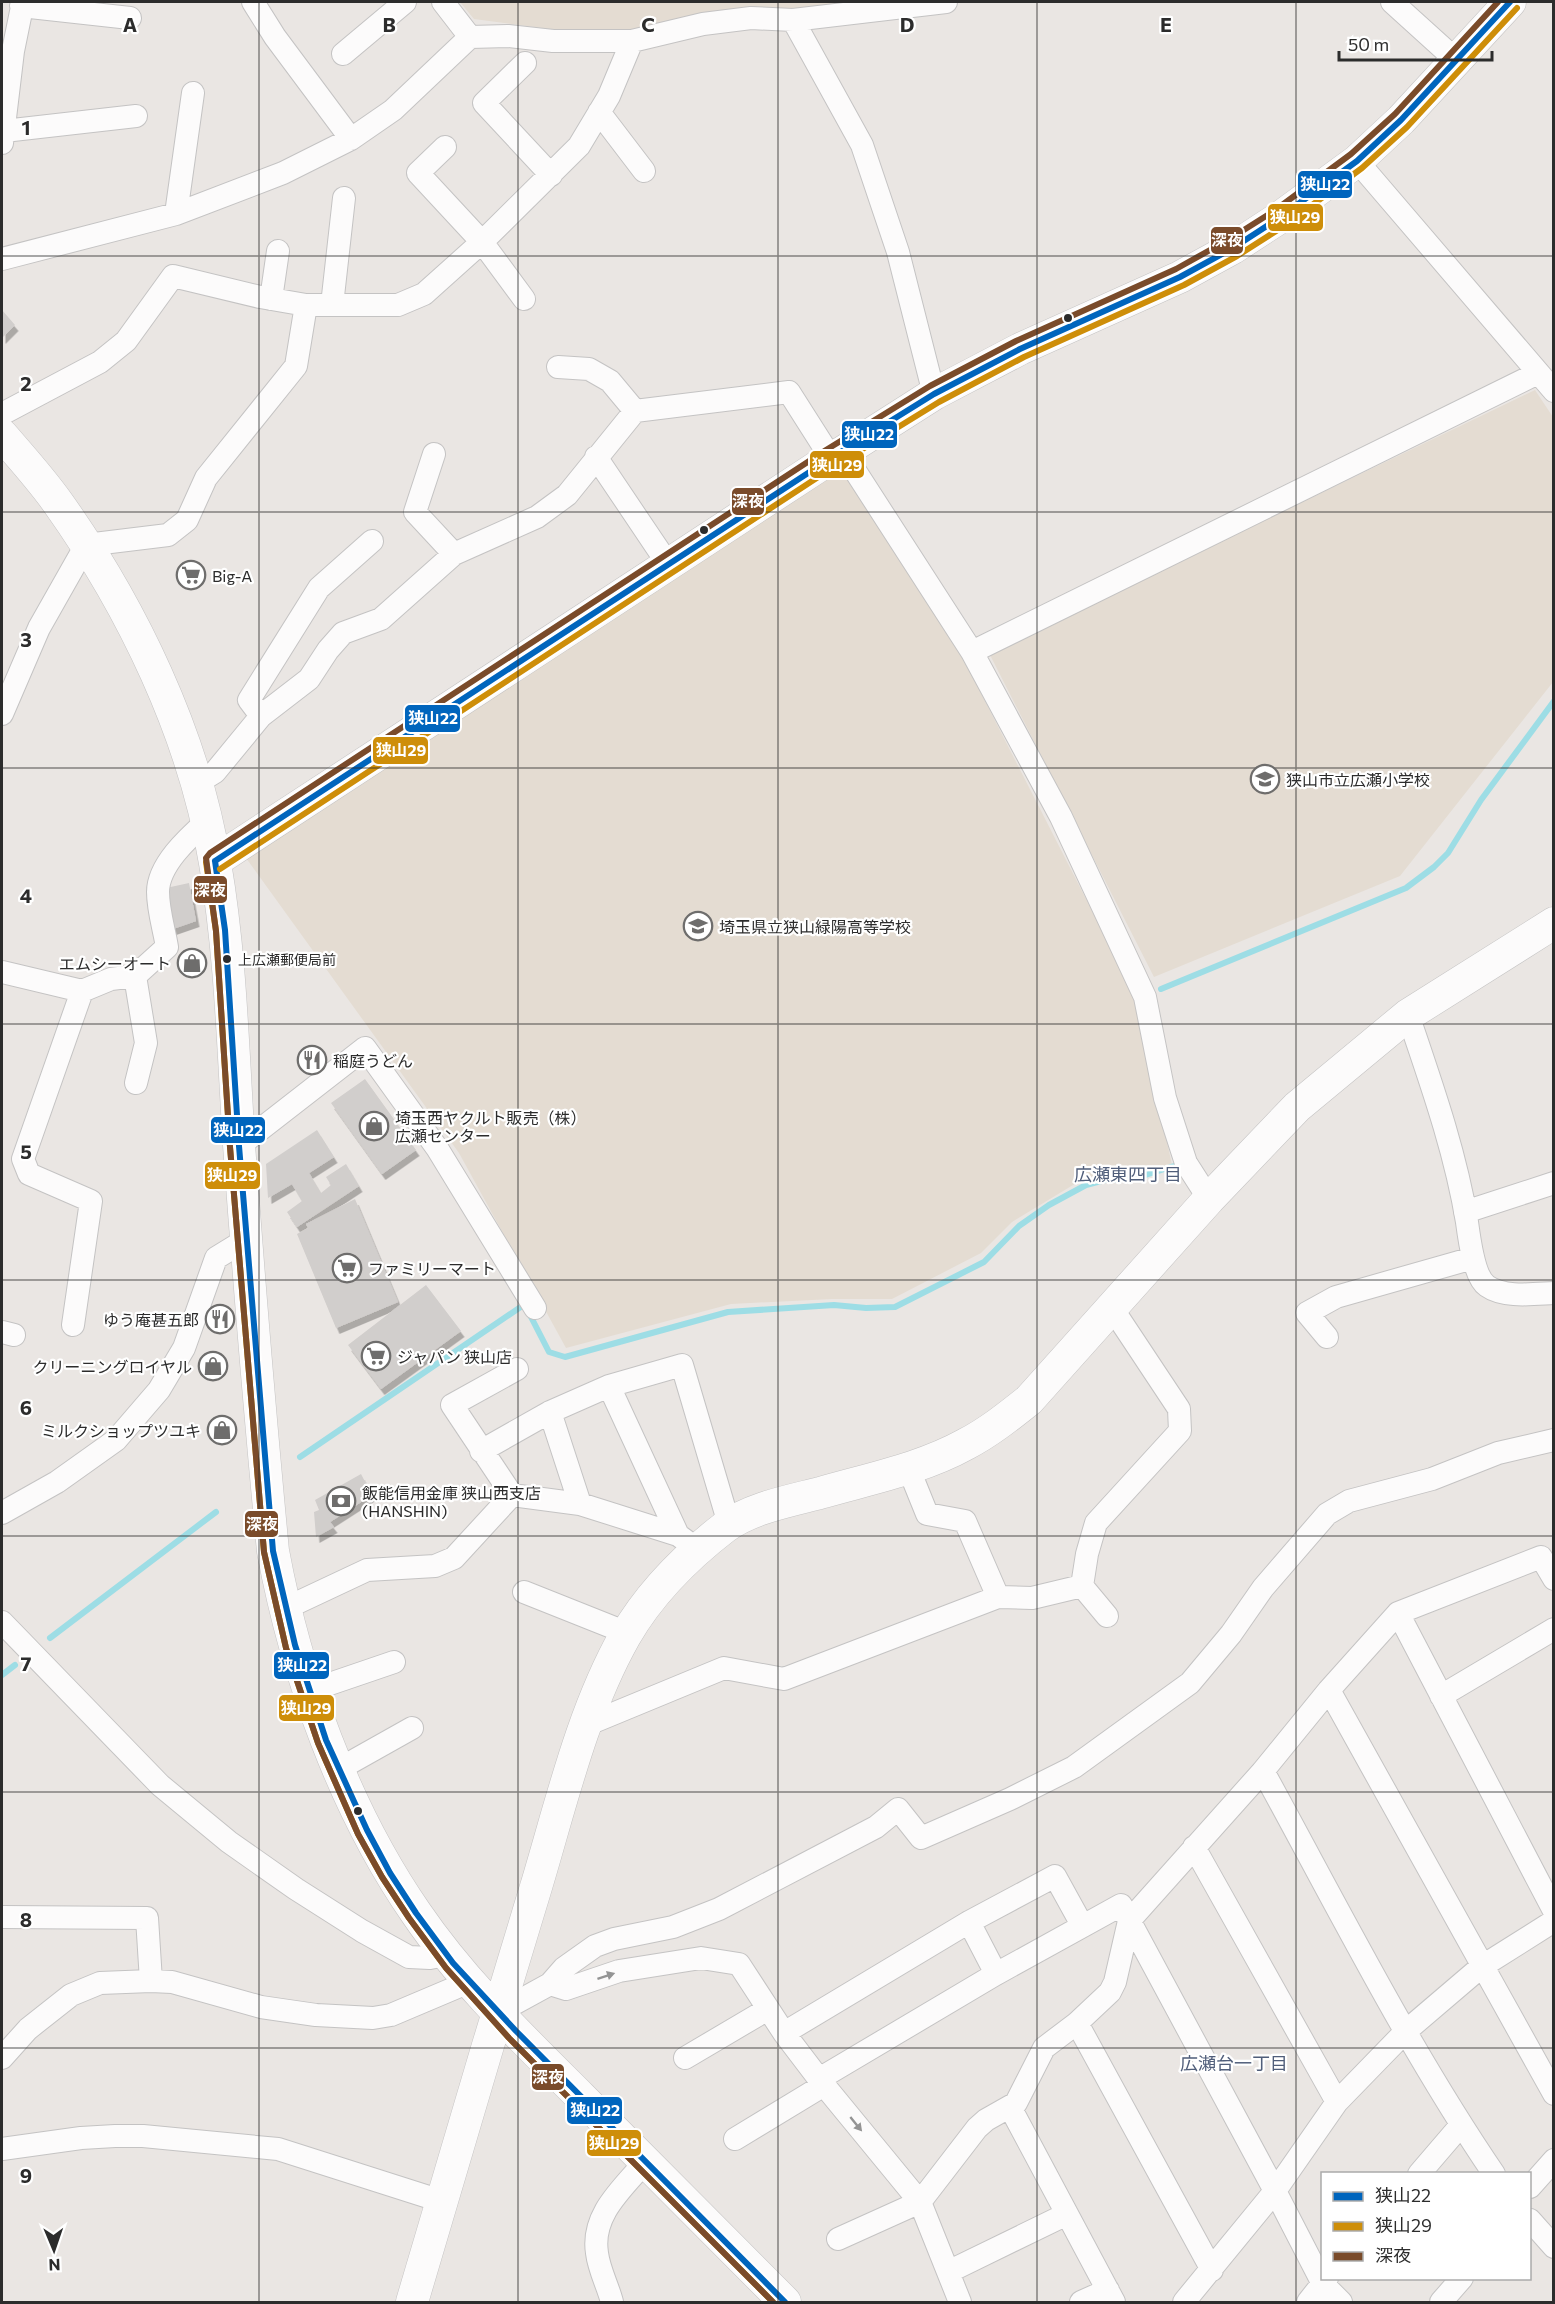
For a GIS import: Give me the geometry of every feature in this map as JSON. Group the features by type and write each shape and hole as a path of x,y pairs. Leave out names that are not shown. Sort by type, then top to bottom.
{"street":[{"path":"253,2 275,37 351,139"},
{"path":"343,54 405,2"},
{"path":"443,2 470,38"},
{"path":"2,259 176,214 283,173 351,139 393,110 470,38 508,36 553,41 632,41 703,24 739,19 793,20 946,2"},
{"path":"1392,2 1456,60"},
{"path":"215,861 668,564 934,394 1020,349 1179,277 1224,253 1279,218 1357,161 1401,120 1510,2"},
{"path":"130,18 22,4 5,96 2,138 136,116"},
{"path":"793,20 862,145 898,252 934,394"},
{"path":"2,414 100,362 126,341 173,276 306,305 398,305 424,294 482,243 579,146 609,96 632,41"},
{"path":"525,63 484,102 551,175"},
{"path":"176,214 193,93"},
{"path":"599,112 644,171"},
{"path":"445,147 418,173 482,243 524,299"},
{"path":"1357,161 1554,391"},
{"path":"332,305 344,198"},
{"path":"271,299 278,251"},
{"path":"86,545 168,535 187,520 206,478 296,366 306,305"},
{"path":"558,368 589,369 600,375 610,381 635,411"},
{"path":"972,652 1538,373"},
{"path":"197,783 215,772 261,716 309,678 343,633 381,619 454,554 537,517 567,495 635,411 789,392 837,455 972,652 1061,817 1145,997 1165,1098 1186,1163 1209,1199"},
{"path":"2,435 58,502 126,614 157,675 178,726 207,821 225,930 239,1146 271,1530 284,1609 309,1690 339,1769 383,1858 415,1912 446,1955 497,2013 785,2302"},
{"path":"434,454 415,512 454,554"},
{"path":"596,457 668,564"},
{"path":"261,716 249,700 319,588 372,541"},
{"path":"2,714 39,628 86,545"},
{"path":"2,972 82,991 111,979 135,976 167,947 158,891 161,875 184,842 207,821"},
{"path":"412,2302 497,2013 586,1725 606,1674 627,1633 658,1590 688,1542 764,1509 928,1462 965,1445 998,1425 1029,1400 1209,1199 1297,1107 1408,1016 1554,923"},
{"path":"135,976 146,1043 136,1083"},
{"path":"73,1324 91,1201 29,1174 23,1159 82,991"},
{"path":"1408,1016 1446,1128 1473,1258 1484,1285 1500,1293 1554,1293"},
{"path":"239,1146 365,1048 438,1148 535,1308"},
{"path":"1465,1212 1554,1183"},
{"path":"2,1513 57,1482 116,1440 159,1390 184,1348 216,1258 247,1239"},
{"path":"1327,1337 1307,1313 1336,1298 1473,1258"},
{"path":"1082,1586 1096,1523 1179,1431 1179,1409 1112,1308"},
{"path":"481,1451 550,1412 609,1386 682,1365 729,1524"},
{"path":"517,1369 452,1405 512,1495 580,1504 688,1542"},
{"path":"609,1386 688,1542"},
{"path":"550,1412 580,1504"},
{"path":"497,2013 550,1984 564,1968 595,1946 614,1939 673,1927 719,1909 876,1827 898,1809 921,1838 1010,1799 1074,1767 1190,1683 1231,1635 1263,1588 1327,1514 1350,1501 1432,1479 1498,1452 1554,1440"},
{"path":"908,1467 927,1514 965,1521 998,1597"},
{"path":"284,1609 367,1570 435,1566 454,1558 512,1495"},
{"path":"838,2239 920,2202 977,2128 986,2120 1016,2103 1044,2048 1077,2023 1110,1992 1115,1982 1129,1921 1263,1771 1329,1690 1398,1613 1541,1557 1554,1579"},
{"path":"586,1725 724,1668 783,1679 998,1597 1032,1598 1082,1586"},
{"path":"1082,1586 1107,1616"},
{"path":"524,1592 627,1633"},
{"path":"1398,1613 1554,1911"},
{"path":"2,1622 160,1785 229,1842 296,1889 362,1931 409,1957 430,1958 446,1955"},
{"path":"1441,1696 1554,1629"},
{"path":"309,1690 394,1662"},
{"path":"1329,1690 1481,1967 1554,2094"},
{"path":"339,1769 412,1728"},
{"path":"1263,1771 1406,2031 1461,2125 1493,2172"},
{"path":"1194,1847 1337,2102"},
{"path":"784,2033 969,1922 1055,1876 1082,1925"},
{"path":"735,2139 996,1974 1121,1905 1321,2274"},
{"path":"2,1917 147,1918 151,1981"},
{"path":"1184,2302 1275,2190 1337,2102 1406,2031 1481,1967 1554,1921"},
{"path":"969,1922 996,1974"},
{"path":"550,1984 566,1989 619,1971 701,1958 739,1964 784,2033 920,2202 960,2302"},
{"path":"2,2058 28,2029 71,1995 100,1983 172,1982 261,2007 316,2015 373,2018 391,2015 469,1982"},
{"path":"685,2058 768,2009"},
{"path":"1077,2023 1212,2270"},
{"path":"1010,2107 1111,2296 1081,2302"},
{"path":"1421,2172 1461,2125"},
{"path":"2,2149 81,2138 143,2136 278,2149 441,2201"},
{"path":"1531,2186 1554,2160"},
{"path":"612,2302 597,2253 598,2224 611,2202 645,2162"},
{"path":"948,2272 1067,2214"},
{"path":"1531,2221 1554,2247"},
{"path":"1308,2302 1325,2281 1341,2302"}],"shaded area":[{"path":"460,2 869,2 634,29 550,29 474,19"},
{"name":"狭山市立広瀬小学校","path":"1535,390 1553,417 1553,682 1400,876 1154,977 989,653"},
{"name":"埼玉県立狭山緑陽高等学校","path":"839,463 963,658 1135,995 1172,1165 1105,1173 1083,1179 1012,1222 981,1253 892,1299 832,1299 731,1304 566,1348 459,1153 246,858"}],"building":[{"path":"2,310 15,325 2,338"},
{"path":"189,883 196,921 167,931 166,888"},
{"name":"埼玉西ヤクルト販売（株） 広瀬センター","path":"365,1079 416,1150 382,1174 331,1103"},
{"path":"317,1130 334,1157 309,1173 321,1193 331,1185 326,1177 346,1164 359,1186 297,1227 287,1212 302,1201 292,1184 268,1198 266,1164"},
{"name":"ファミリーマート","path":"355,1199 398,1302 336,1328 297,1234 308,1228 306,1224"},
{"path":"426,1285 461,1331 381,1389 348,1345"},
{"path":"361,1474 372,1495 330,1522 334,1527 316,1537 314,1512 319,1510 315,1500"}],"waterway":[{"path":"1161,989 1406,888 1448,853 1481,800 1554,701"},
{"path":"529,1313 549,1352 565,1357 728,1312 834,1305 866,1308 895,1307 984,1262 1019,1226 1049,1205 1086,1185 1105,1180 1136,1178 1174,1166"},
{"path":"300,1457 525,1304"},
{"path":"50,1638 216,1512"},
{"path":"2,1675 15,1665"}],"transit line":[{"name":"深夜","path":"773,2302 509,2038 446,1968 382,1877 358,1834 318,1743 286,1648 264,1552 230,1147 216,931 206,858 210,853 826,450 930,386 1016,341 1176,269 1274,211 1351,154 1395,114 1498,2"},
{"name":"狭山22","path":"215,861 831,458 934,394 1020,349 1180,277 1233,248 1279,218 1357,161 1401,120 1510,2"},
{"name":"狭山29","path":"220,869 835,466 939,402 1024,357 1184,285 1237,256 1284,226 1362,168 1407,127 1517,8"},
{"name":"狭山22","path":"215,861 225,930 239,1146 273,1551 295,1645 326,1740 367,1830 390,1873 453,1963 516,2031 785,2302"},
{"name":"狭山29","path":"206,862 216,931 230,1147 264,1552 286,1648 318,1743 358,1834 382,1877 446,1968 509,2038 773,2302"}],"place":[{"name":"Big-A","path":"191,575"},
{"name":"狭山市立広瀬小学校","path":"1265,779"},
{"name":"埼玉県立狭山緑陽高等学校","path":"698,926"},
{"name":"上広瀬郵便局前","path":"227,959"},
{"name":"エムシーオート","path":"192,963"},
{"name":"稲庭うどん","path":"312,1060"},
{"name":"埼玉西ヤクルト販売（株） 広瀬センター","path":"374,1126"},
{"name":"ファミリーマート","path":"347,1268"},
{"name":"ゆう庵甚五郎","path":"220,1319"},
{"name":"ジャパン 狭山店","path":"376,1356"},
{"name":"クリーニングロイヤル","path":"213,1366"},
{"name":"ミルクショップツユキ","path":"222,1430"},
{"name":"飯能信用金庫 狭山西支店 (HANSHIN)","path":"341,1501"}],"district":[{"name":"広瀬東四丁目","path":"1128,1174"},
{"name":"広瀬台一丁目","path":"1234,2063"}]}
